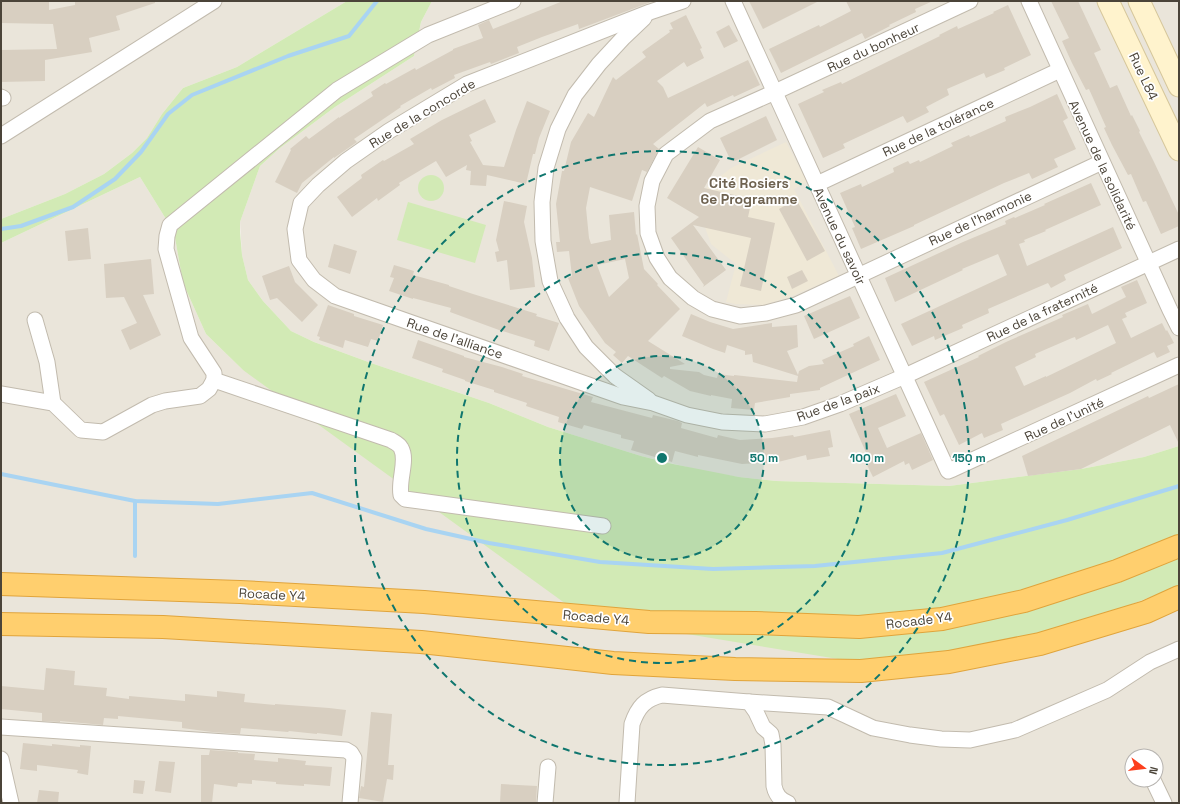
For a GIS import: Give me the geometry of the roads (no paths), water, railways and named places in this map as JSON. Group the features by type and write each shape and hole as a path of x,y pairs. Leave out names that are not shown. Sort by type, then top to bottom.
{"highway":[{"name":"Rocade Y4","path":"1,584 240,592 424,602 649,622 755,623 859,627 942,619 1024,601 1117,571 1179,546"},
{"path":"1,624 162,627 421,642 612,663 735,669 861,671 949,662 1040,644 1146,612 1179,597"}],"main road":[{"name":"Rue L84","path":"1108,1 1179,150"},
{"name":"Rue L84","path":"1139,1 1178,81"},
{"path":"1151,92 1178,81"}],"street":[{"path":"1,136 214,1"},
{"path":"1,394 53,403 81,430 103,432 152,405 165,401 200,396 209,389 214,380 214,373 190,338 166,249 170,225 337,90 428,35 513,1"},
{"name":"Rue de la concorde","path":"295,230 301,203 318,185 346,161 396,127 467,84 650,12 683,1"},
{"name":"Avenue du savoir","path":"733,1 948,471"},
{"name":"Rue du bonheur","path":"858,275 796,305 766,313 740,316 712,309 693,298 670,278 657,258 648,232 647,206 652,181 666,154 710,121 970,1"},
{"name":"Avenue de la solidarité","path":"1029,1 1179,328"},
{"path":"650,12 604,59 575,95 558,129 546,168 542,202 544,241 550,281 567,318 586,347 615,376 654,404"},
{"name":"Rue de la tolérance","path":"817,184 1060,70"},
{"name":"Rue de l'harmonie","path":"858,275 1102,162"},
{"name":"Rue de l'alliance","path":"295,230 299,260 314,280 335,296 623,397 654,404"},
{"name":"Rue de la fraternité","path":"905,376 1179,248"},
{"path":"35,320 47,362 53,403"},
{"name":"Rue de l'unité","path":"948,471 1179,365"},
{"name":"Rue de la paix","path":"654,404 687,415 722,422 766,424 803,417 840,404 905,376"},
{"path":"214,380 391,440 400,446 404,457 400,488 401,494 406,499 603,526"},
{"path":"628,803 632,724 637,712 647,701 654,697 662,695 828,707 873,728 941,739 970,740 1015,730 1107,690 1150,662 1179,649"},
{"path":"749,702 756,712 763,727 771,734 773,745 775,792 782,800 788,803"},
{"path":"1,727 346,750 352,753 354,758 350,803"},
{"path":"1,759 11,803"},
{"path":"546,803 548,767"},
{"path":"1157,788 1164,803"}],"waterway":[{"path":"1,229 21,226 73,207 115,179 141,152 168,114 192,95 288,56 349,36 377,1"},
{"path":"1,474 135,501 218,504 312,493 426,529 489,543 600,562 713,569 815,566 942,553 1067,520 1179,486"},
{"path":"135,501 135,556"}],"district":[{"name":"Cité Rosiers 6e Programme","path":"749,192"}]}
